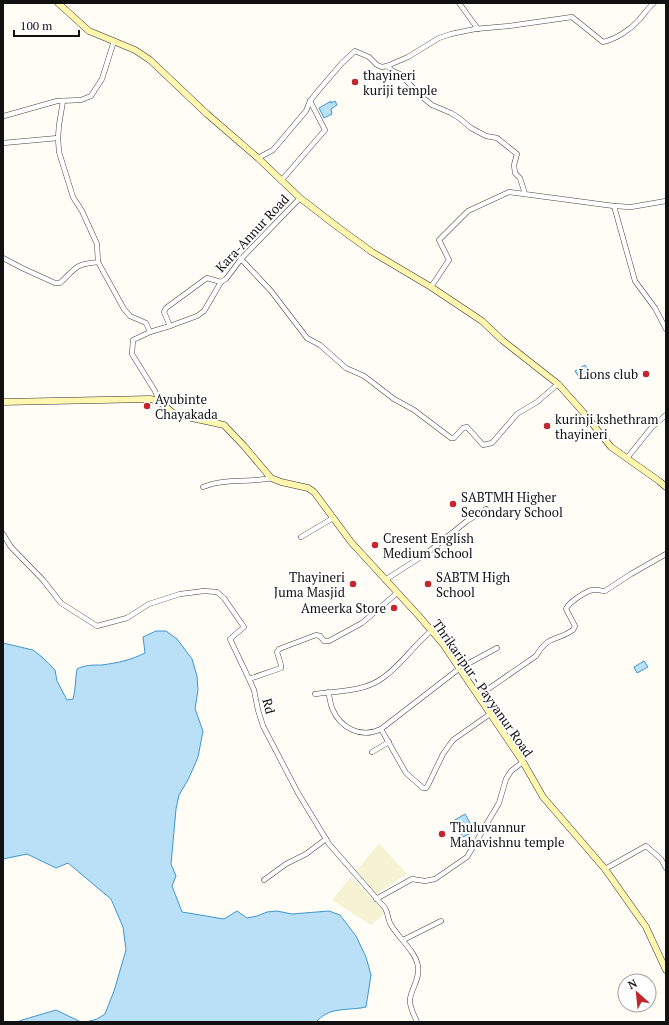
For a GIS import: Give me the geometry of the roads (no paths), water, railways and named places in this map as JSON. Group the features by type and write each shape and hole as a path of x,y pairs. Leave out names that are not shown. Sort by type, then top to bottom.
{"main road":[{"path":"58,3 89,30 135,50 150,60 300,198 372,252 431,287 482,321 502,340 558,384 611,447 659,480 666,487"},
{"path":"3,402 150,399 159,401 173,413 178,415 224,425 271,478"},
{"name":"Thrikaripur - Payyanur Road","path":"271,478 281,482 308,488 320,499 351,542 432,631 460,668 523,762 543,797 605,869 646,927 666,970"}],"street":[{"path":"459,3 478,29"},
{"path":"258,158 273,150 306,111 310,101 354,51 369,57 382,67 408,57 439,38 451,34 572,17 603,42 613,40 627,30 638,21 646,10 654,3"},
{"path":"4,116 57,101 81,100 92,96 102,79 114,41"},
{"path":"387,66 400,74 422,97 432,105 451,113 471,128 486,136 497,138 517,154 514,165 515,173 520,178 525,194"},
{"path":"63,101 58,138 59,152 73,197 82,211 97,244 98,262 124,309 130,316 146,323 150,332"},
{"path":"281,181 325,130 310,101"},
{"path":"3,143 58,138"},
{"path":"431,287 449,260 439,240 468,211 509,192 614,206 632,207 666,201"},
{"name":"Kara-Annur Road","path":"170,326 164,312 166,308 207,278 221,282 226,279 241,259 300,198"},
{"path":"614,206 635,281 655,308 666,329"},
{"path":"3,258 55,283 60,283 77,266 86,263 98,262"},
{"path":"241,259 271,291 307,338 320,345 346,368 364,376 390,396 414,410 451,438 454,438 463,428 467,427 484,446 492,443 517,414 537,402 558,384"},
{"path":"159,401 155,391 132,354 133,340 150,332 197,316 204,311 221,282"},
{"path":"627,458 652,427 666,415"},
{"path":"203,487 212,483 251,481 271,478"},
{"path":"385,580 427,553 467,521 486,509"},
{"path":"302,537 333,518"},
{"name":"Rd","path":"3,534 11,547 43,580 61,603 97,626 127,618 149,604 180,594 204,590 217,592 224,598 244,627 230,639 254,690 263,726 298,793 326,839 376,899 386,908 389,921 418,964 418,978 410,998 410,1004 417,1022"},
{"path":"478,696 536,656 541,647 548,641 574,630 575,626 566,609 572,602 590,590 594,589 605,591 666,554"},
{"path":"249,679 281,668 277,652 278,649 316,635 320,636 324,641 329,641 362,623 397,593"},
{"path":"315,694 360,688 384,678 414,646 432,631"},
{"path":"328,692 332,708 346,726 358,733 374,732 381,729 460,668 497,648"},
{"path":"381,729 406,773 423,788 426,788 443,754 453,740 490,714"},
{"path":"372,752 389,742"},
{"path":"376,899 412,879 425,882 435,879 468,857 499,803 506,779 511,771 523,762"},
{"path":"264,880 286,864 306,854 326,839"},
{"path":"605,869 646,846 661,859 666,868"},
{"path":"403,940 441,920"}],"water":[{"path":"331,101 331,103 335,101 337,105 331,109 332,114 324,118 319,108"},
{"path":"585,365 591,374 581,380 575,371"},
{"path":"156,631 166,631 177,639 192,659 197,676 198,690 195,709 203,731 198,757 189,778 179,795 176,809 171,864 176,876 172,886 182,912 224,919 237,911 247,918 267,912 277,911 292,914 329,911 340,915 356,936 366,957 371,975 366,1007 330,1012 316,1022 86,1022 97,1019 105,1014 114,991 126,950 123,927 111,899 68,863 56,868 27,854 3,859 3,643 33,650 42,657 55,670 57,681 67,700 73,699 77,669 92,665 119,662 145,653 143,637"},
{"path":"644,661 648,667 637,673 634,667"},
{"path":"465,814 474,830 463,837 458,830 456,831 452,823"},
{"path":"56,1010 81,1022 17,1022 22,1020"}],"place":[{"name":"thayineri kuriji temple","path":"355,82"},
{"name":"Lions club","path":"646,374"},
{"name":"Ayubinte Chayakada","path":"147,406"},
{"name":"kurinji kshethram thayineri","path":"547,426"},
{"name":"SABTMH Higher Secondary School","path":"453,504"},
{"name":"Cresent English Medium School","path":"375,545"},
{"name":"Thayineri Juma Masjid","path":"353,584"},
{"name":"SABTM High School","path":"428,584"},
{"name":"Ameerka Store","path":"394,608"},
{"name":"Thuluvannur Mahavishnu temple","path":"442,834"}]}
